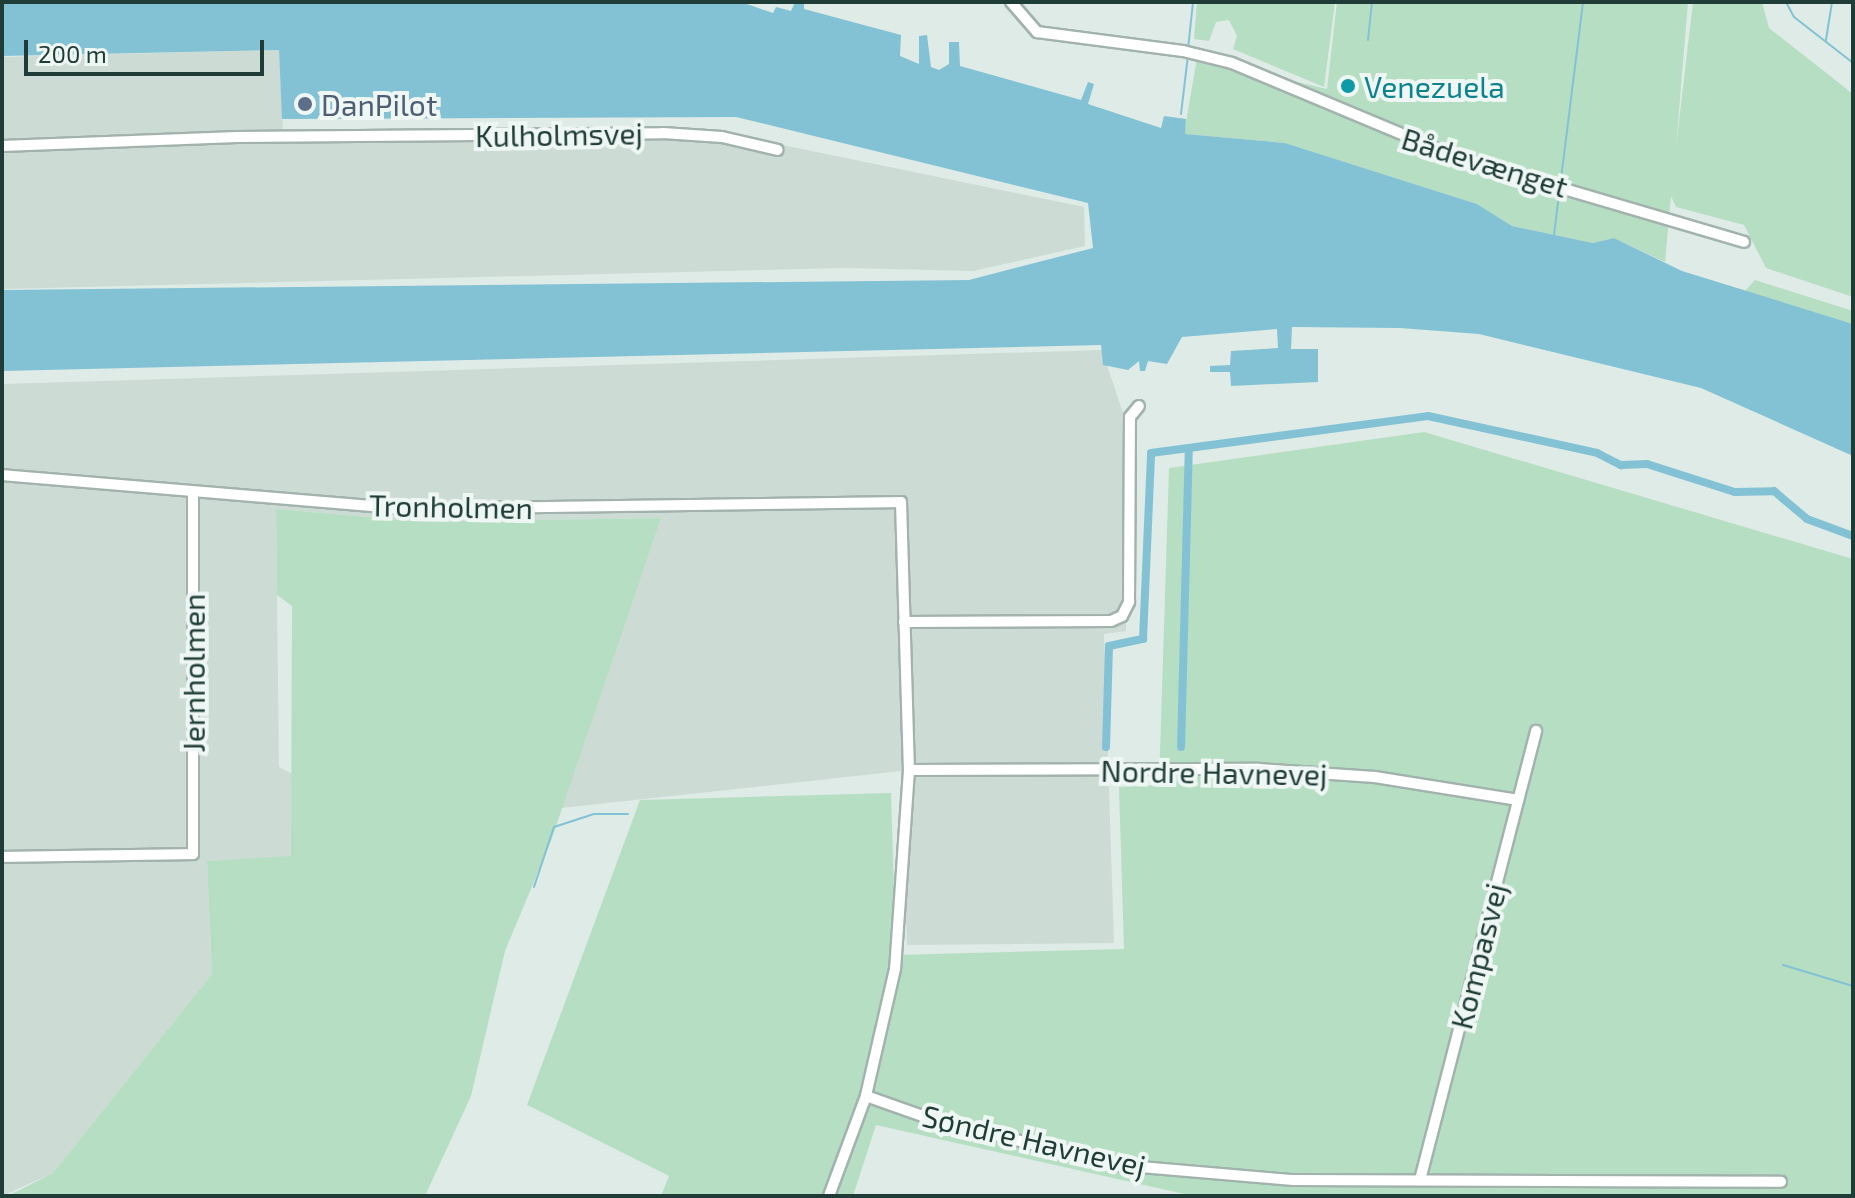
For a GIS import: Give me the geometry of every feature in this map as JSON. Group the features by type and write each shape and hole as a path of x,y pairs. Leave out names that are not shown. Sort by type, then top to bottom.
{"street":[{"name":"Bådevænget","path":"1011,2 1037,32 1197,53 1329,100 1392,133 1459,158 1744,242"},
{"name":"Kulholmsvej","path":"2,146 237,137 663,133 722,137 778,150"},
{"path":"829,1196 866,1096 895,969 909,770 904,622 1111,621 1122,616 1129,602 1130,417 1139,406"},
{"name":"Tronholmen","path":"2,475 409,509 901,502 904,622"},
{"name":"Jernholmen","path":"2,857 193,854 193,491"},
{"name":"Kompasvej","path":"1420,1180 1536,731"},
{"name":"Nordre Havnevej","path":"909,770 1258,769 1375,777 1518,800"},
{"name":"Søndre Havnevej","path":"866,1096 928,1118 1117,1165 1293,1180 1781,1182"}],"shaded area":[{"path":"279,50 283,131 658,127 724,133 1084,207 1085,246 973,271 846,268 2,289 2,57"},
{"path":"1102,350 1126,422 1126,631 1104,634 1114,943 907,945 901,771 561,808 661,518 426,522 276,509 279,767 292,774 291,857 207,861 212,974 53,1173 2,1196 2,384"}],"green space":[{"path":"1197,2 1335,2 1324,87 1233,49 1237,36 1229,20 1216,22 1209,41 1194,39"},
{"path":"1337,2 1688,2 1676,147 1693,2 1762,2 1769,28 1853,94 1853,297 1766,268 1744,225 1676,207 1671,196 1665,262 1614,238 1593,243 1512,226 1477,204 1285,143 1184,134 1197,58 1327,89"},
{"path":"1755,280 1853,311 1853,324 1745,291"},
{"path":"1424,432 1853,559 1853,1196 1193,1196 876,1125 853,1196 661,1196 669,1176 527,1105 640,800 891,793 896,955 1124,949 1119,787 1159,785 1169,468"},
{"path":"276,509 426,522 661,518 551,841 505,951 471,1096 425,1196 8,1196 53,1173 212,974 207,861 291,856 292,606 277,595"}],"water":[{"path":"2,2 741,2 773,13 776,7 791,11 795,2 804,2 804,9 901,35 900,56 919,64 919,36 927,35 931,67 939,70 949,64 949,42 959,42 960,66 1081,100 1088,82 1094,84 1088,104 1161,128 1164,116 1186,119 1185,134 1285,143 1477,204 1512,226 1593,243 1614,238 1682,271 1853,324 1853,456 1701,388 1479,334 1400,328 1292,327 1291,349 1318,349 1318,382 1231,386 1230,372 1210,372 1210,366 1230,365 1231,351 1278,348 1277,329 1182,337 1167,364 1148,361 1145,371 1140,371 1139,361 1128,370 1103,365 1101,345 2,371 2,290 969,280 1093,248 1088,203 736,117 282,119 279,50 2,56"}],"waterway":[{"path":"1188,49 1193,2"},
{"path":"1368,40 1372,2"},
{"path":"1561,179 1583,2"},
{"path":"1786,2 1794,17 1853,63"},
{"path":"1826,40 1832,2"},
{"path":"1181,114 1188,55"},
{"path":"1554,235 1559,194"},
{"path":"1106,747 1109,646 1143,639 1151,453 1428,416 1597,453 1621,465 1647,464 1735,492 1774,491 1807,519 1853,536"},
{"path":"1181,747 1189,449"},
{"path":"534,887 554,827 594,814 628,814"},
{"path":"1783,965 1853,986"}],"place":[{"name":"Venezuela","path":"1348,86"},
{"name":"DanPilot","path":"305,104"}]}
